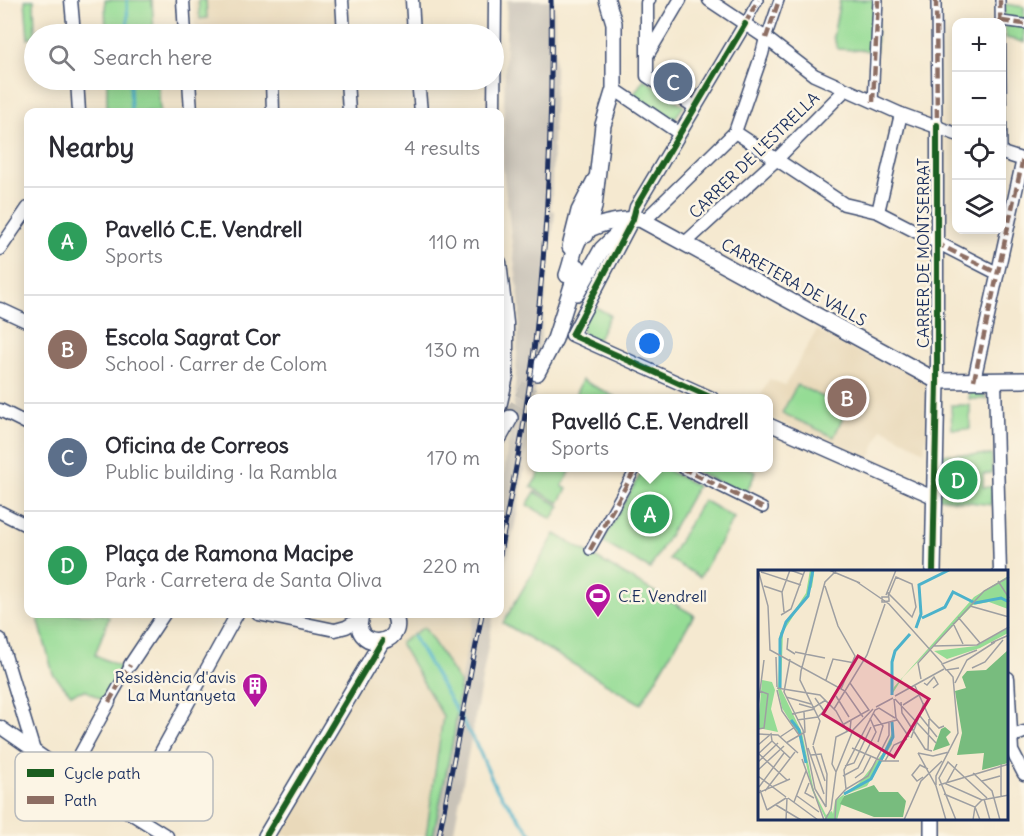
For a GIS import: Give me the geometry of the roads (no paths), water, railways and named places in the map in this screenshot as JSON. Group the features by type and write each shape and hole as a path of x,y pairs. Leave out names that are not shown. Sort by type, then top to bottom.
{"street":[{"path":"71,0 73,24"},
{"path":"183,0 184,24"},
{"path":"342,0 343,24"},
{"path":"412,0 413,24"},
{"path":"495,0 495,24"},
{"path":"649,0 647,3 647,76 695,107"},
{"path":"647,55 680,0"},
{"path":"710,0 766,38 814,75 901,114 952,132"},
{"path":"638,220 636,207 758,0"},
{"path":"700,394 572,335 638,220 735,132 779,0"},
{"path":"873,102 878,0"},
{"name":"CARRER DE MONTSERRAT","path":"936,0 937,381"},
{"path":"1000,0 1002,18"},
{"path":"568,300 567,275 571,240 588,205 596,177 603,125 614,89 614,23 611,3"},
{"path":"1006,22 1024,24"},
{"path":"1002,72 1002,126"},
{"path":"614,89 679,133"},
{"path":"78,90 79,108"},
{"path":"190,90 191,108"},
{"path":"272,90 273,108"},
{"path":"348,90 349,108"},
{"path":"419,90 421,108"},
{"path":"490,108 493,90"},
{"path":"494,90 494,108"},
{"name":"CARRER DE L'ESTRELLA","path":"685,243 777,159 845,90"},
{"path":"878,212 901,114"},
{"path":"735,132 844,204 878,212 997,273"},
{"path":"974,380 1024,158 1006,153"},
{"path":"588,205 614,228"},
{"path":"555,339 588,229 588,205"},
{"path":"0,249 24,214"},
{"path":"588,229 599,234 638,220"},
{"name":"CARRETERA DE VALLS","path":"638,220 685,243 937,381"},
{"path":"537,373 591,266 614,228"},
{"path":"567,275 573,252 588,229"},
{"path":"1,308 24,320"},
{"path":"504,336 507,376 505,412"},
{"path":"933,570 937,381 1024,380"},
{"path":"995,381 1000,570"},
{"path":"0,410 24,422"},
{"path":"773,426 933,497"},
{"path":"590,550 634,472"},
{"path":"690,472 763,508"},
{"path":"0,512 24,524"},
{"path":"82,752 130,665 161,618"},
{"path":"161,752 235,618"},
{"path":"286,618 335,630 346,627 358,618"},
{"path":"361,618 361,630 375,640 389,638 397,625 396,618"},
{"path":"0,639 34,751"},
{"path":"266,836 372,655 375,640"},
{"path":"1009,710 1012,752 1024,774"},
{"path":"0,727 34,751"},
{"path":"1010,743 1024,732"},
{"path":"142,821 166,836"}],"waterway":[{"path":"127,0 128,24"},
{"path":"130,90 131,108"},
{"path":"413,636 477,746 496,788 533,836"}],"tunnel":[{"path":"510,418 537,373"}],"railway":[{"path":"528,394 546,215 551,107 551,0"},
{"path":"504,532 527,400"},
{"path":"439,836 481,618"}],"place":[{"name":"Oficina de Correos","path":"673,82"},
{"name":"Escola Sagrat Cor","path":"847,398"},
{"name":"Plaça de Ramona Macipe","path":"958,480"},
{"name":"Pavelló C.E. Vendrell","path":"650,514"},
{"name":"C.E. Vendrell","path":"598,619"},
{"name":"Residència d'avis La Muntanyeta","path":"255,709"}]}
